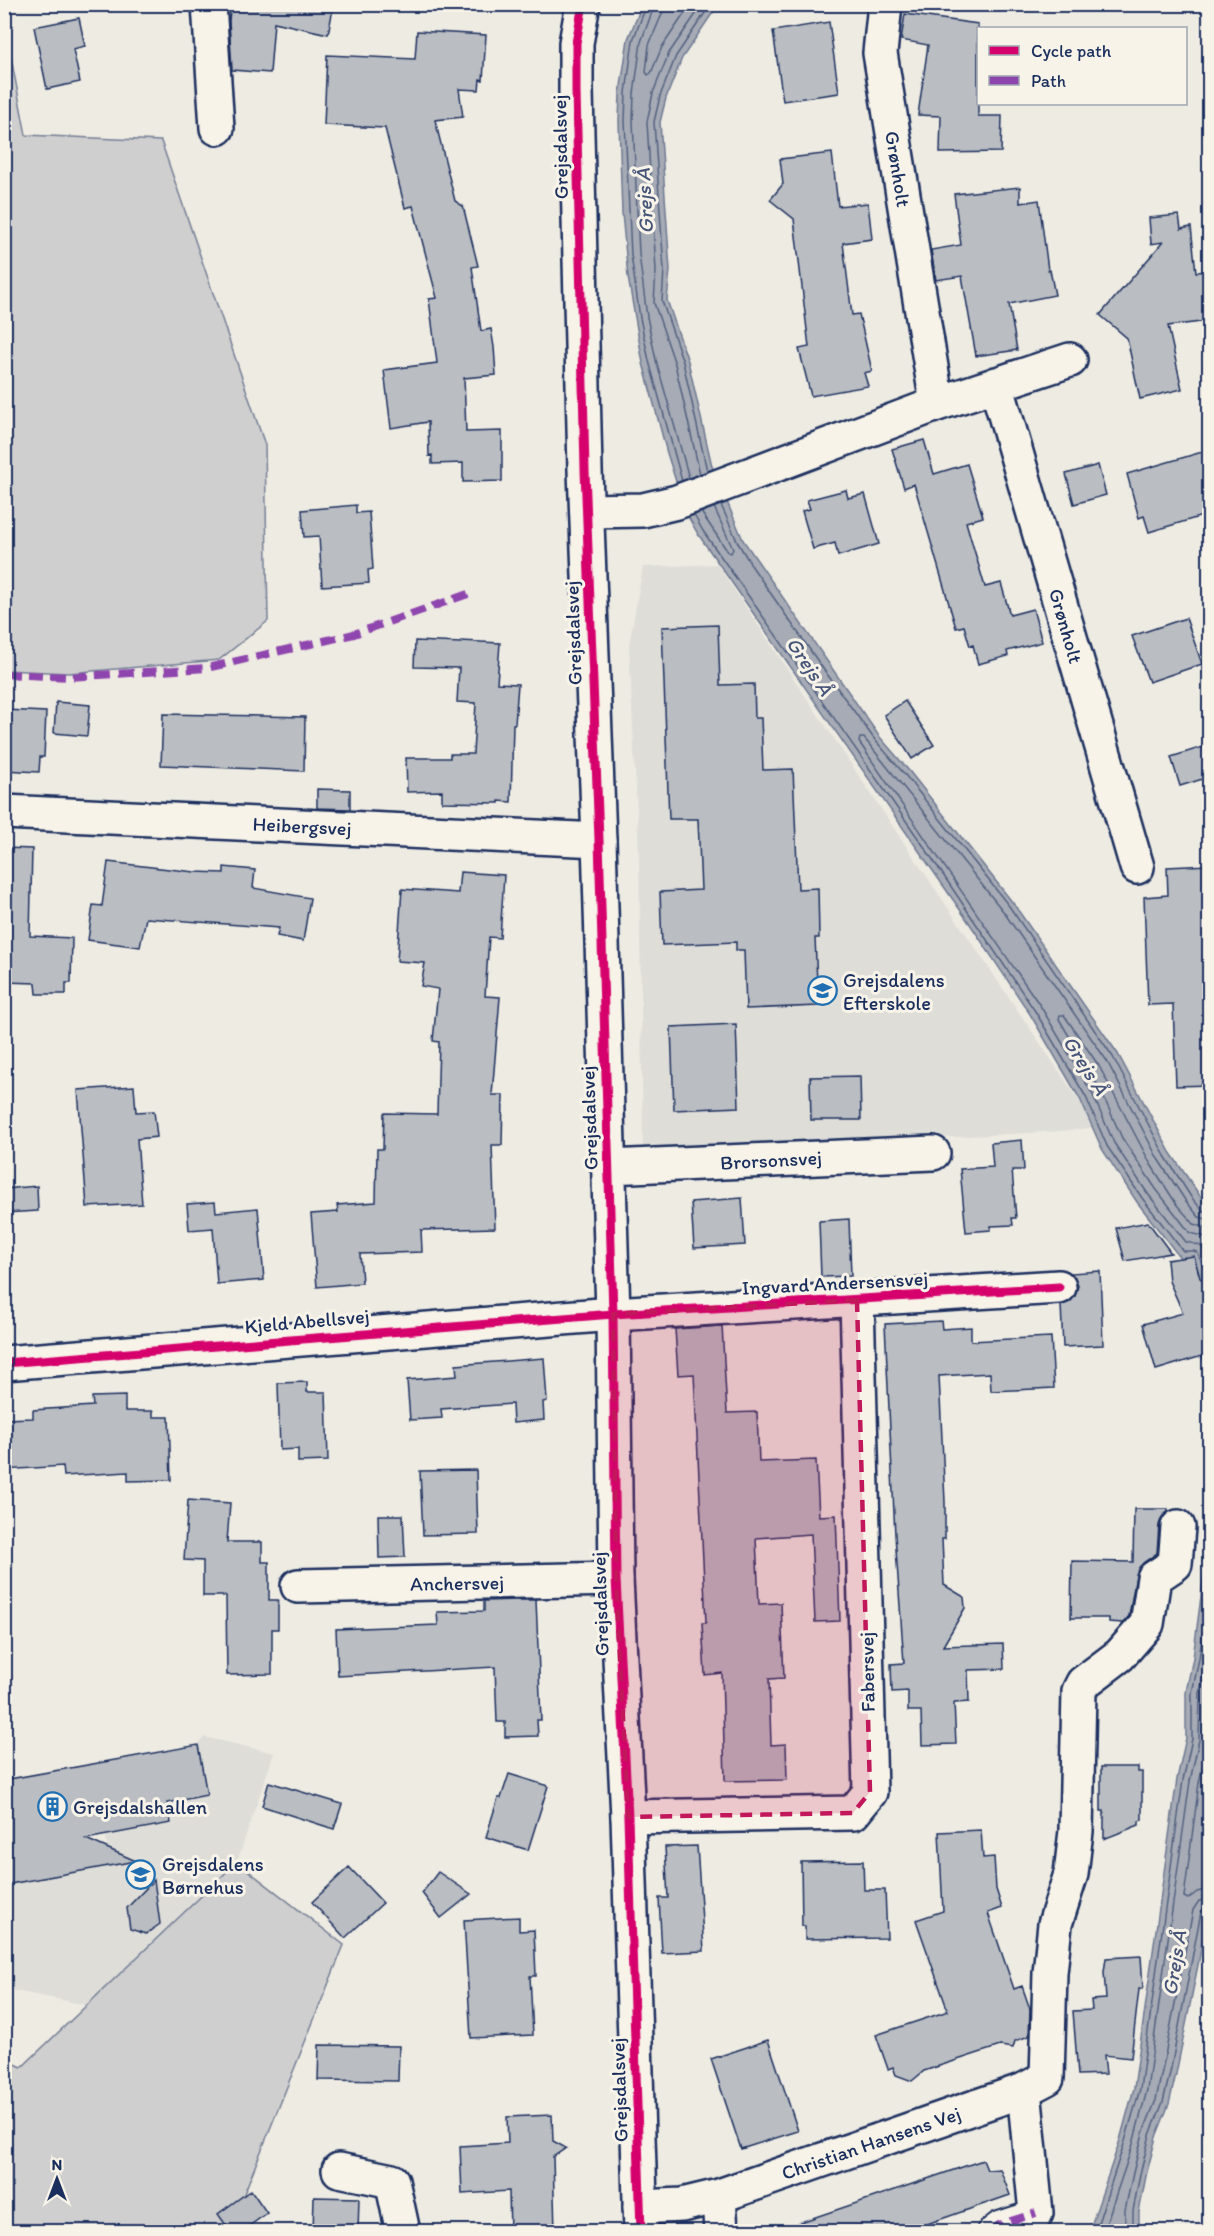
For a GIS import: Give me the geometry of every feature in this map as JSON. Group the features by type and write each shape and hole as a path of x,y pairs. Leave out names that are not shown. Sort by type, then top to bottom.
{"street":[{"path":"209,4 217,128"},
{"name":"Grejsdalsvej","path":"584,4 576,43 576,91 613,1314 616,1579 628,1817 641,2219"},
{"name":"Grønholt","path":"885,4 880,53 937,404"},
{"path":"587,511 643,510 677,502 937,404 1070,360"},
{"name":"Grønholt","path":"996,384 1137,867"},
{"name":"Heibergsvej","path":"4,812 599,840"},
{"name":"Brorsonsvej","path":"608,1167 933,1153"},
{"name":"Ingvard Andersensvej","path":"613,1314 1059,1287"},
{"name":"Fabersvej","path":"628,1817 853,1813 870,1792 858,1300"},
{"name":"Kjeld Abellsvej","path":"4,1363 613,1314"},
{"name":"Christian Hansens Vej","path":"641,2219 682,2205 719,2196 1024,2090 1047,2078 1050,1973 1055,1924 1071,1874 1076,1831 1078,1691 1083,1683 1120,1655 1147,1624 1154,1578 1175,1564 1178,1527"},
{"name":"Anchersvej","path":"298,1586 616,1579"},
{"path":"990,2232 999,2225 1036,2213 1024,2090"},
{"path":"339,2170 392,2181 403,2232"},
{"path":"719,2196 721,2232"}],"highlighted area":[{"path":"857,1300 870,1792 853,1813 628,1817 616,1579 613,1314"}],"shaded area":[{"path":"5,27 26,135 161,141 265,445 268,621 219,660 69,673 5,670"},
{"name":"Grejsdalens Efterskole","path":"717,564 1097,1127 643,1155 639,854 629,645 643,567"},
{"name":"Grejsdalens Børnehus","path":"204,1737 274,1753 237,1862 87,2005 5,1989 5,1885 111,1865 92,1765 198,1745"},
{"path":"237,1862 344,1945 229,2231 5,2231 4,2059 22,2067"}],"water":[{"name":"Grejs Å","path":"642,5 718,5 682,58 666,98 660,122 670,270 667,300 688,361 712,466 743,540 879,736 1013,903 1118,1054 1170,1152 1209,1209 1209,1284 1202,1286 1137,1202 1102,1149 1080,1099 1030,1014 970,924 698,534 686,513 643,363 628,277 622,213 620,93 628,39"},
{"name":"Grejs Å","path":"1209,1545 1209,1894 1200,1955 1169,2104 1156,2137 1146,2176 1139,2212 1139,2231 1092,2231 1092,2223 1120,2140 1134,2088 1177,1779 1186,1738 1186,1692"}],"building":[{"path":"234,4 334,4 328,34 274,22 270,73 232,70 229,21 230,10 234,11"},
{"path":"905,14 978,24 978,116 1002,116 1001,152 940,153 941,116 918,115 928,45 901,40"},
{"path":"79,18 85,46 73,49 80,82 47,89 34,27"},
{"path":"829,22 839,93 783,101 773,31"},
{"path":"417,31 486,35 483,80 480,79 479,90 459,89 463,117 435,120 455,201 463,206 478,266 472,267 481,331 491,329 494,347 496,375 464,378 466,432 502,431 502,481 463,482 463,463 432,464 432,455 429,456 428,422 391,428 384,370 437,363 429,299 437,298 413,206 405,208 385,128 324,125 327,55 415,59"},
{"path":"832,153 838,206 868,203 872,239 843,243 852,315 859,314 872,371 864,373 868,386 811,396 799,349 809,347 794,219 770,200 783,184 780,159"},
{"path":"1020,187 1020,203 1039,200 1048,270 1050,270 1055,295 1009,304 1017,350 976,356 962,276 936,280 931,250 961,245 954,194"},
{"path":"1179,215 1181,229 1191,227 1196,272 1209,271 1209,321 1168,326 1182,389 1140,399 1127,338 1100,315 1163,242 1151,244 1149,218"},
{"path":"924,440 934,474 967,464 983,517 966,522 985,587 1001,583 1010,615 1033,609 1042,642 1007,651 1008,656 978,664 973,645 970,646 964,626 956,628 914,484 904,488 892,449"},
{"path":"1209,450 1209,514 1149,532 1144,516 1139,518 1127,474"},
{"path":"1098,465 1106,495 1074,504 1066,474"},
{"path":"846,490 848,498 865,494 879,544 838,556 835,543 813,549 802,511 810,509 807,500"},
{"path":"356,505 356,513 369,512 373,569 368,570 369,583 322,586 319,536 304,537 302,510"},
{"path":"1186,618 1202,664 1149,682 1132,636"},
{"path":"718,625 720,685 754,684 755,718 761,718 763,770 793,769 798,889 818,888 819,938 815,938 818,1006 746,1009 744,950 736,950 736,942 662,945 660,892 701,890 698,819 669,819 662,627"},
{"path":"415,641 500,643 497,683 518,684 515,724 513,724 511,802 442,802 442,791 407,792 406,758 450,758 450,754 473,754 476,703 457,702 459,668 414,667"},
{"path":"905,701 934,745 912,759 884,715"},
{"path":"56,702 90,705 87,736 54,733"},
{"path":"4,710 46,712 44,757 40,757 39,772 4,770"},
{"path":"163,714 305,717 304,771 161,765"},
{"path":"1209,745 1209,777 1180,786 1171,757"},
{"path":"317,789 350,790 350,809 317,808"},
{"path":"4,848 32,849 30,936 72,938 71,983 66,983 66,994 37,994 36,983 4,982"},
{"path":"108,862 195,872 224,873 224,867 255,870 253,888 310,898 303,941 277,936 279,928 146,918 140,947 88,940 93,905 102,906"},
{"path":"1209,865 1209,1085 1176,1086 1173,1004 1148,1005 1144,897 1168,895 1167,867"},
{"path":"460,872 504,875 500,938 489,937 485,996 500,997 492,1095 503,1095 502,1145 492,1145 495,1228 421,1230 422,1252 360,1254 362,1283 317,1287 311,1214 338,1212 337,1205 376,1202 377,1149 383,1149 384,1113 437,1114 439,1042 433,1041 438,989 421,986 425,963 397,961 402,889 458,893"},
{"path":"736,1024 739,1107 674,1110 671,1027"},
{"path":"860,1076 861,1120 811,1120 810,1077"},
{"path":"134,1086 136,1112 154,1111 157,1137 137,1139 142,1204 87,1207 78,1090"},
{"path":"1022,1140 1024,1170 1012,1170 1016,1218 1012,1218 1013,1225 991,1226 991,1230 966,1232 960,1169 993,1167 991,1143"},
{"path":"37,1186 38,1211 4,1213 4,1189"},
{"path":"742,1198 745,1245 694,1248 691,1202"},
{"path":"215,1202 216,1212 258,1208 264,1280 217,1284 213,1228 189,1230 187,1204"},
{"path":"849,1219 851,1276 821,1277 819,1221"},
{"path":"1148,1222 1171,1253 1125,1261 1116,1228"},
{"path":"1194,1256 1200,1278 1209,1284 1209,1374 1202,1356 1156,1370 1143,1324 1183,1313 1169,1281 1167,1260"},
{"path":"1100,1271 1103,1345 1063,1347 1061,1305 1070,1302 1078,1286 1075,1277 1070,1273"},
{"path":"941,1321 942,1329 971,1327 971,1341 1051,1337 1054,1388 991,1391 990,1373 939,1376 945,1502 945,1539 942,1539 944,1585 964,1597 965,1608 943,1646 1003,1644 1004,1669 968,1670 969,1702 954,1703 956,1744 922,1745 921,1711 908,1711 908,1691 892,1692 891,1664 904,1663 895,1535 885,1324"},
{"path":"722,1326 727,1413 757,1412 759,1462 816,1460 819,1516 836,1515 840,1621 815,1622 811,1534 756,1538 759,1604 781,1603 784,1678 769,1679 771,1745 786,1744 787,1780 725,1781 722,1673 705,1675 702,1623 706,1623 694,1374 678,1375 675,1329"},
{"path":"544,1358 547,1401 543,1402 544,1420 513,1423 512,1404 441,1409 442,1418 410,1420 407,1380 457,1376 456,1365"},
{"path":"307,1382 307,1392 326,1392 328,1461 298,1462 298,1449 280,1450 278,1383"},
{"path":"125,1396 125,1411 153,1411 153,1417 169,1417 171,1480 128,1481 128,1472 64,1476 63,1466 4,1470 4,1419 33,1418 33,1410 93,1406 92,1397"},
{"path":"476,1470 478,1534 423,1535 420,1471"},
{"path":"188,1500 230,1503 227,1542 262,1542 262,1562 269,1562 269,1600 278,1600 278,1629 272,1629 272,1674 227,1675 226,1596 203,1596 203,1561 184,1560"},
{"path":"1134,1509 1168,1509 1168,1512 1162,1517 1159,1525 1157,1553 1143,1563 1136,1575 1129,1616 1123,1623 1109,1622 1109,1618 1071,1618 1072,1561 1133,1562"},
{"path":"378,1515 403,1515 405,1557 379,1558"},
{"path":"536,1600 541,1720 537,1720 538,1736 505,1737 505,1722 497,1722 495,1667 338,1676 336,1629 438,1625 437,1612 484,1611 484,1601"},
{"path":"198,1745 207,1795 167,1803 171,1823 86,1839 136,1861 4,1885 4,1780"},
{"path":"1101,1767 1138,1767 1138,1772 1142,1772 1142,1820 1139,1821 1139,1825 1104,1839 1104,1811 1101,1811"},
{"path":"509,1774 548,1786 528,1850 486,1837 498,1798 501,1798"},
{"path":"269,1782 342,1804 334,1829 262,1806"},
{"path":"981,1830 983,1858 994,1857 996,1889 1002,1908 988,1913 1014,1989 1022,1986 1030,2009 1029,2036 1015,2041 1013,2048 1000,2046 924,2071 912,2081 896,2075 893,2067 888,2069 876,2035 948,2011 916,1920 943,1911 939,1832"},
{"path":"697,1846 704,1951 662,1953 659,1898 668,1898 665,1847"},
{"path":"863,1861 864,1890 885,1890 887,1938 805,1939 805,1926 802,1926 801,1862"},
{"path":"349,1867 383,1903 345,1938 312,1902"},
{"path":"438,1872 471,1894 441,1918 422,1893"},
{"path":"154,1880 160,1924 146,1934 130,1929 127,1908"},
{"path":"519,1917 519,1931 534,1930 536,1976 530,1976 533,2035 471,2038 464,1920"},
{"path":"1141,1956 1143,1989 1139,1989 1131,2058 1104,2055 1106,2074 1078,2075 1073,2011 1092,2010 1091,2000 1106,1999 1104,1972 1106,1958"},
{"path":"768,2040 798,2131 741,2149 711,2059"},
{"path":"319,2045 399,2046 398,2081 318,2080"},
{"path":"552,2115 553,2141 566,2148 553,2157 555,2232 510,2232 509,2191 462,2194 460,2146 508,2143 507,2117"},
{"path":"983,2160 987,2170 1000,2169 1010,2195 904,2232 786,2232 786,2227"},
{"path":"251,2190 267,2213 241,2232 231,2232 218,2214"},
{"path":"314,2197 359,2198 358,2232 313,2232"}],"marked path":[{"path":"4,674 69,677 207,668 354,634 471,593"},
{"path":"990,2232 999,2225 1036,2213"}],"cycle path":[{"path":"583,4 576,43 576,91 585,470 613,1314 616,1579 628,1817 641,2232"},
{"path":"4,1363 613,1314 1059,1287"}],"place":[{"name":"Grejsdalens Efterskole","path":"822,991"},
{"name":"Grejsdalshallen","path":"52,1807"},
{"name":"Grejsdalens Børnehus","path":"141,1875"}]}
